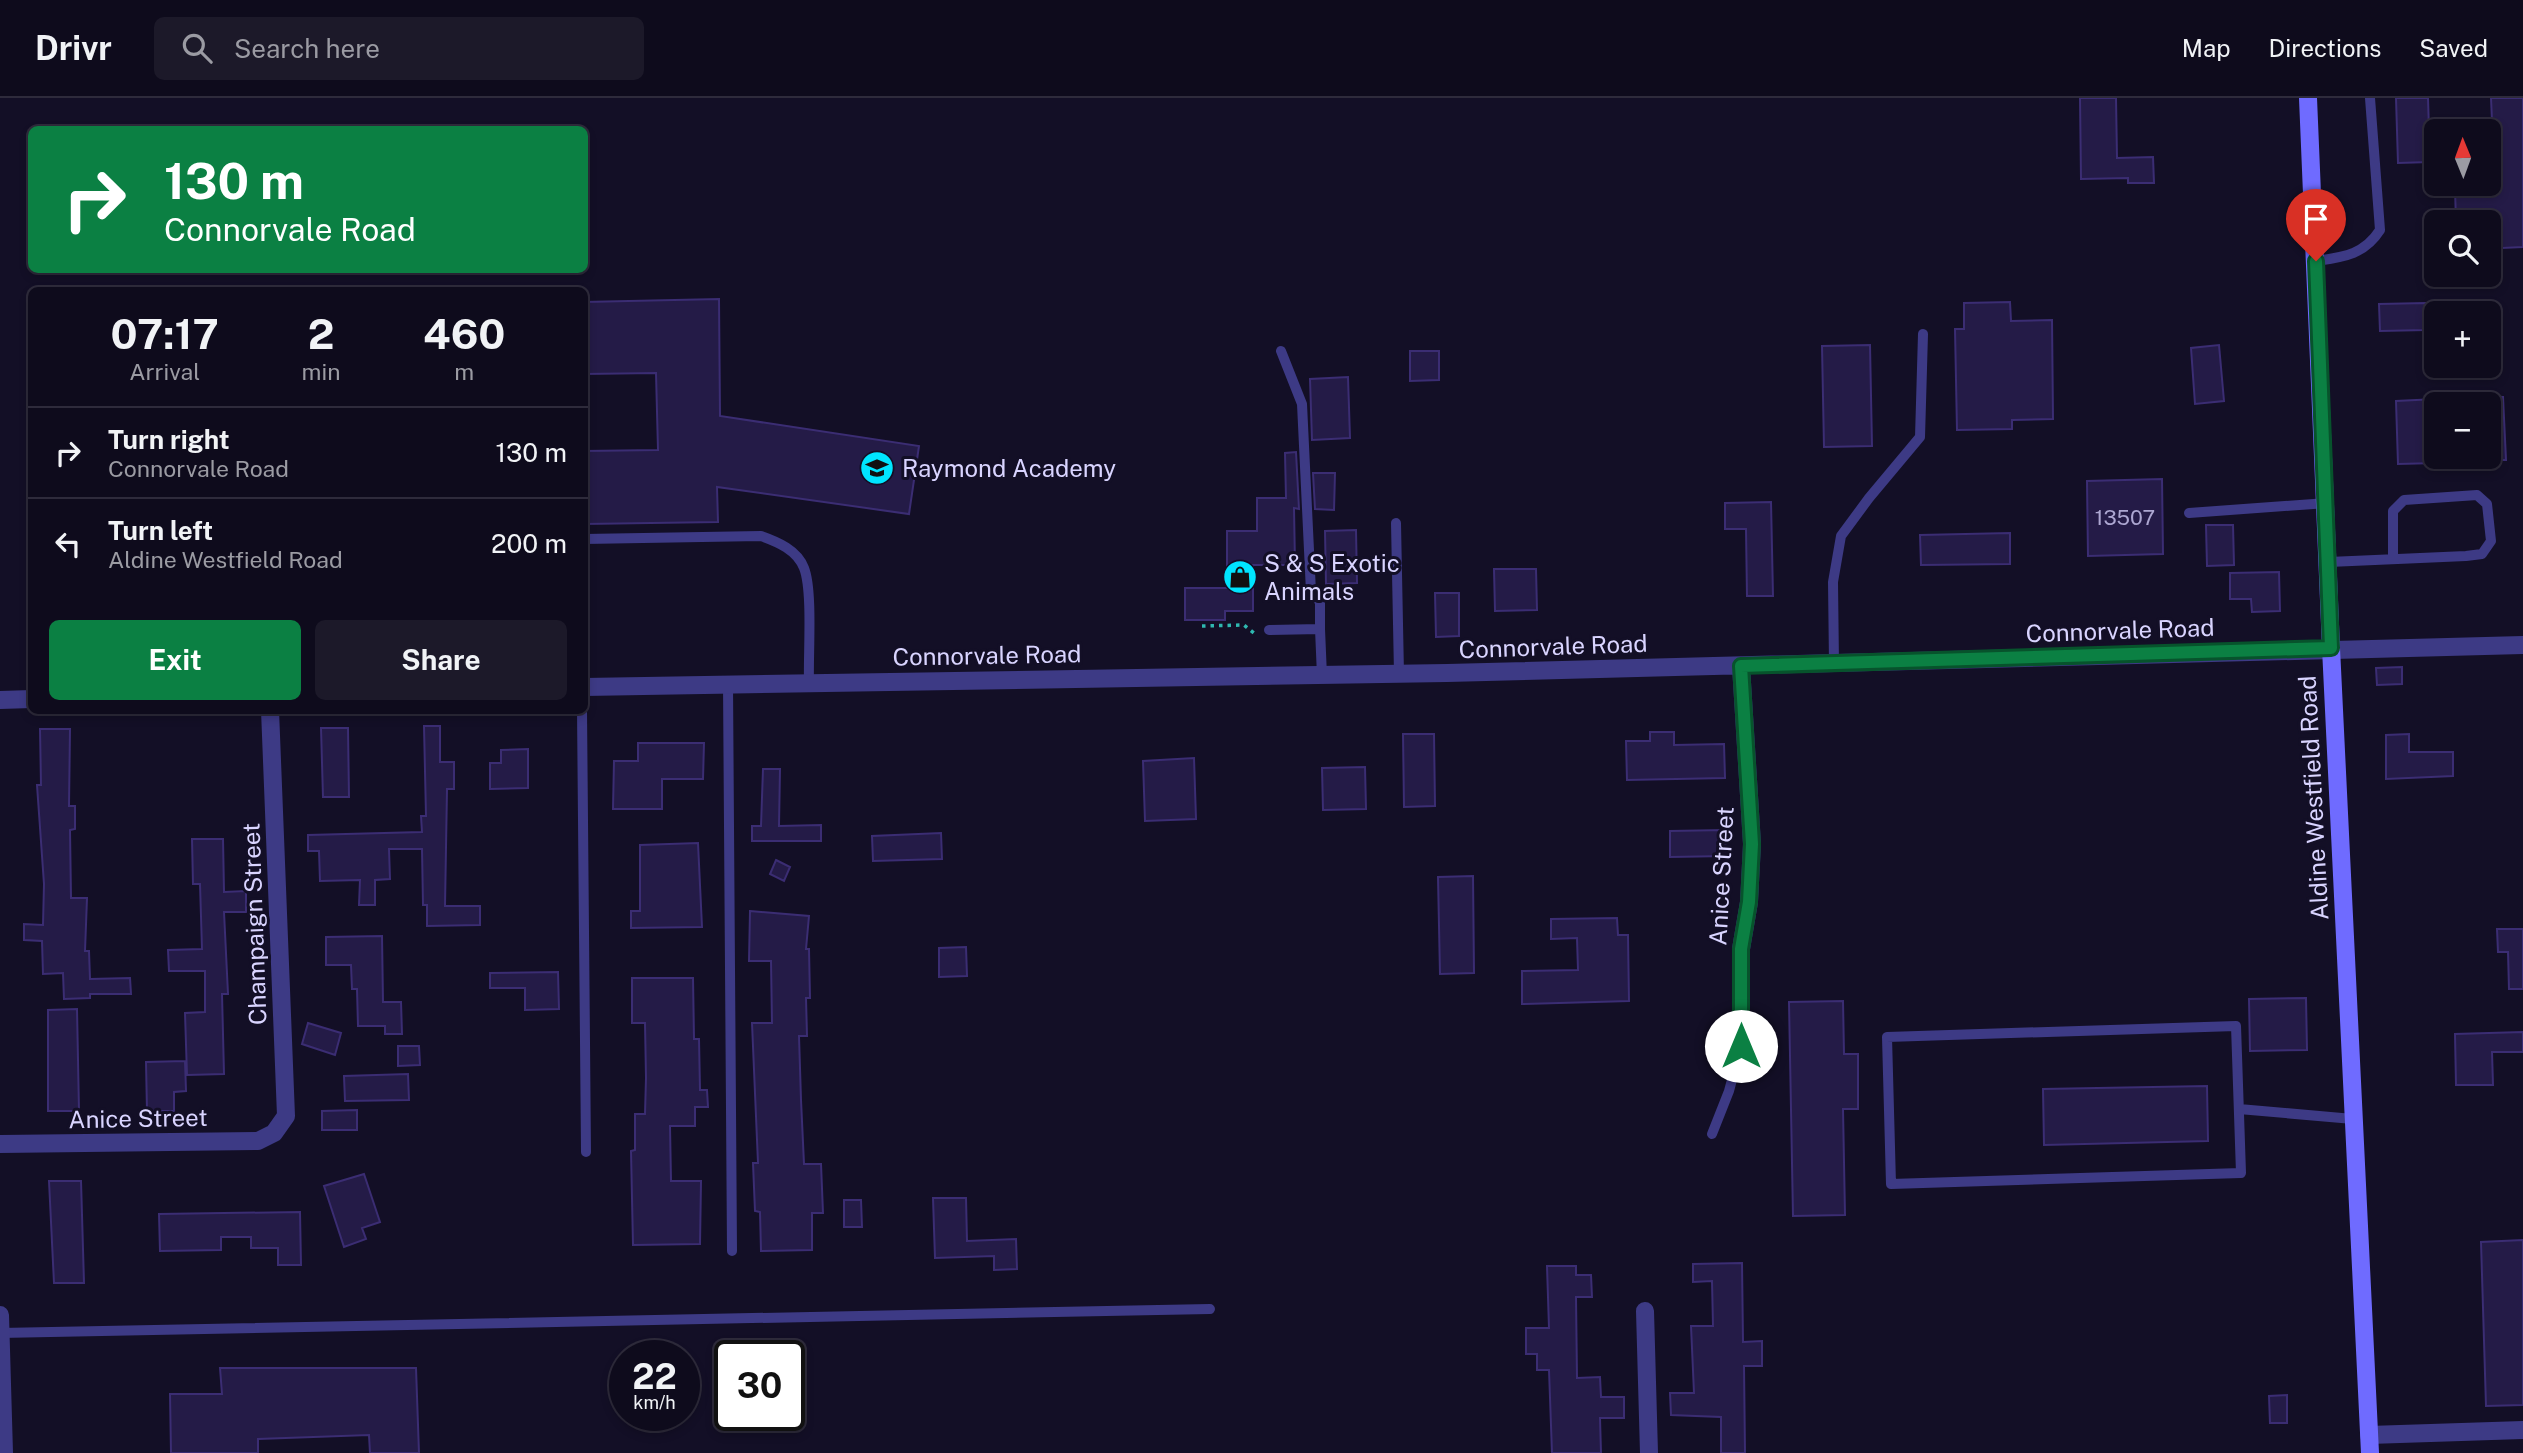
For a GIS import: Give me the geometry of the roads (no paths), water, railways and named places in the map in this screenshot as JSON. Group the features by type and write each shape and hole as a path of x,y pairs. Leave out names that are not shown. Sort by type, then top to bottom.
{"main road":[{"name":"Aldine Westfield Road","path":"2308,98 2331,648 2370,1453"}],"street":[{"name":"Connorvale Road","path":"588,687 1322,676 2523,645"},
{"name":"Anice Street","path":"1741,666 1752,844 1749,902 1741,949 1741,1046"},
{"path":"0,700 28,699"},
{"name":"Champaign Street","path":"270,714 286,1116 274,1133"},
{"name":"Anice Street","path":"0,1144 258,1141 274,1133"},
{"path":"1645,1311 1649,1453"},
{"path":"0,1315 4,1453"},
{"path":"2369,1435 2523,1430"}],"lane":[{"path":"2316,261 2352,255 2371,244 2380,230 2370,98"},
{"path":"1834,664 1833,582 1841,536 1920,438 1923,334"},
{"path":"1281,351 1302,404 1311,592 1320,601 1322,676"},
{"path":"2329,562 2393,559 2482,554 2491,541 2487,504 2477,495 2404,500 2393,511 2393,559"},
{"path":"2189,513 2326,503"},
{"path":"1396,523 1399,674"},
{"path":"588,539 761,536 778,542 792,552 803,567 809,682"},
{"path":"1269,629 1320,629"},
{"path":"728,684 732,1251"},
{"path":"582,714 586,1152"},
{"path":"2236,1026 2239,1109 2241,1173 1891,1184 1887,1037 2236,1026"},
{"path":"1712,1134 1729,1091 1741,1046"},
{"path":"2239,1109 2353,1119"},
{"path":"0,1333 1210,1309"}],"place":[{"name":"Raymond Academy","path":"877,468"},
{"name":"S & S Exotic Animals","path":"1240,577"}]}
